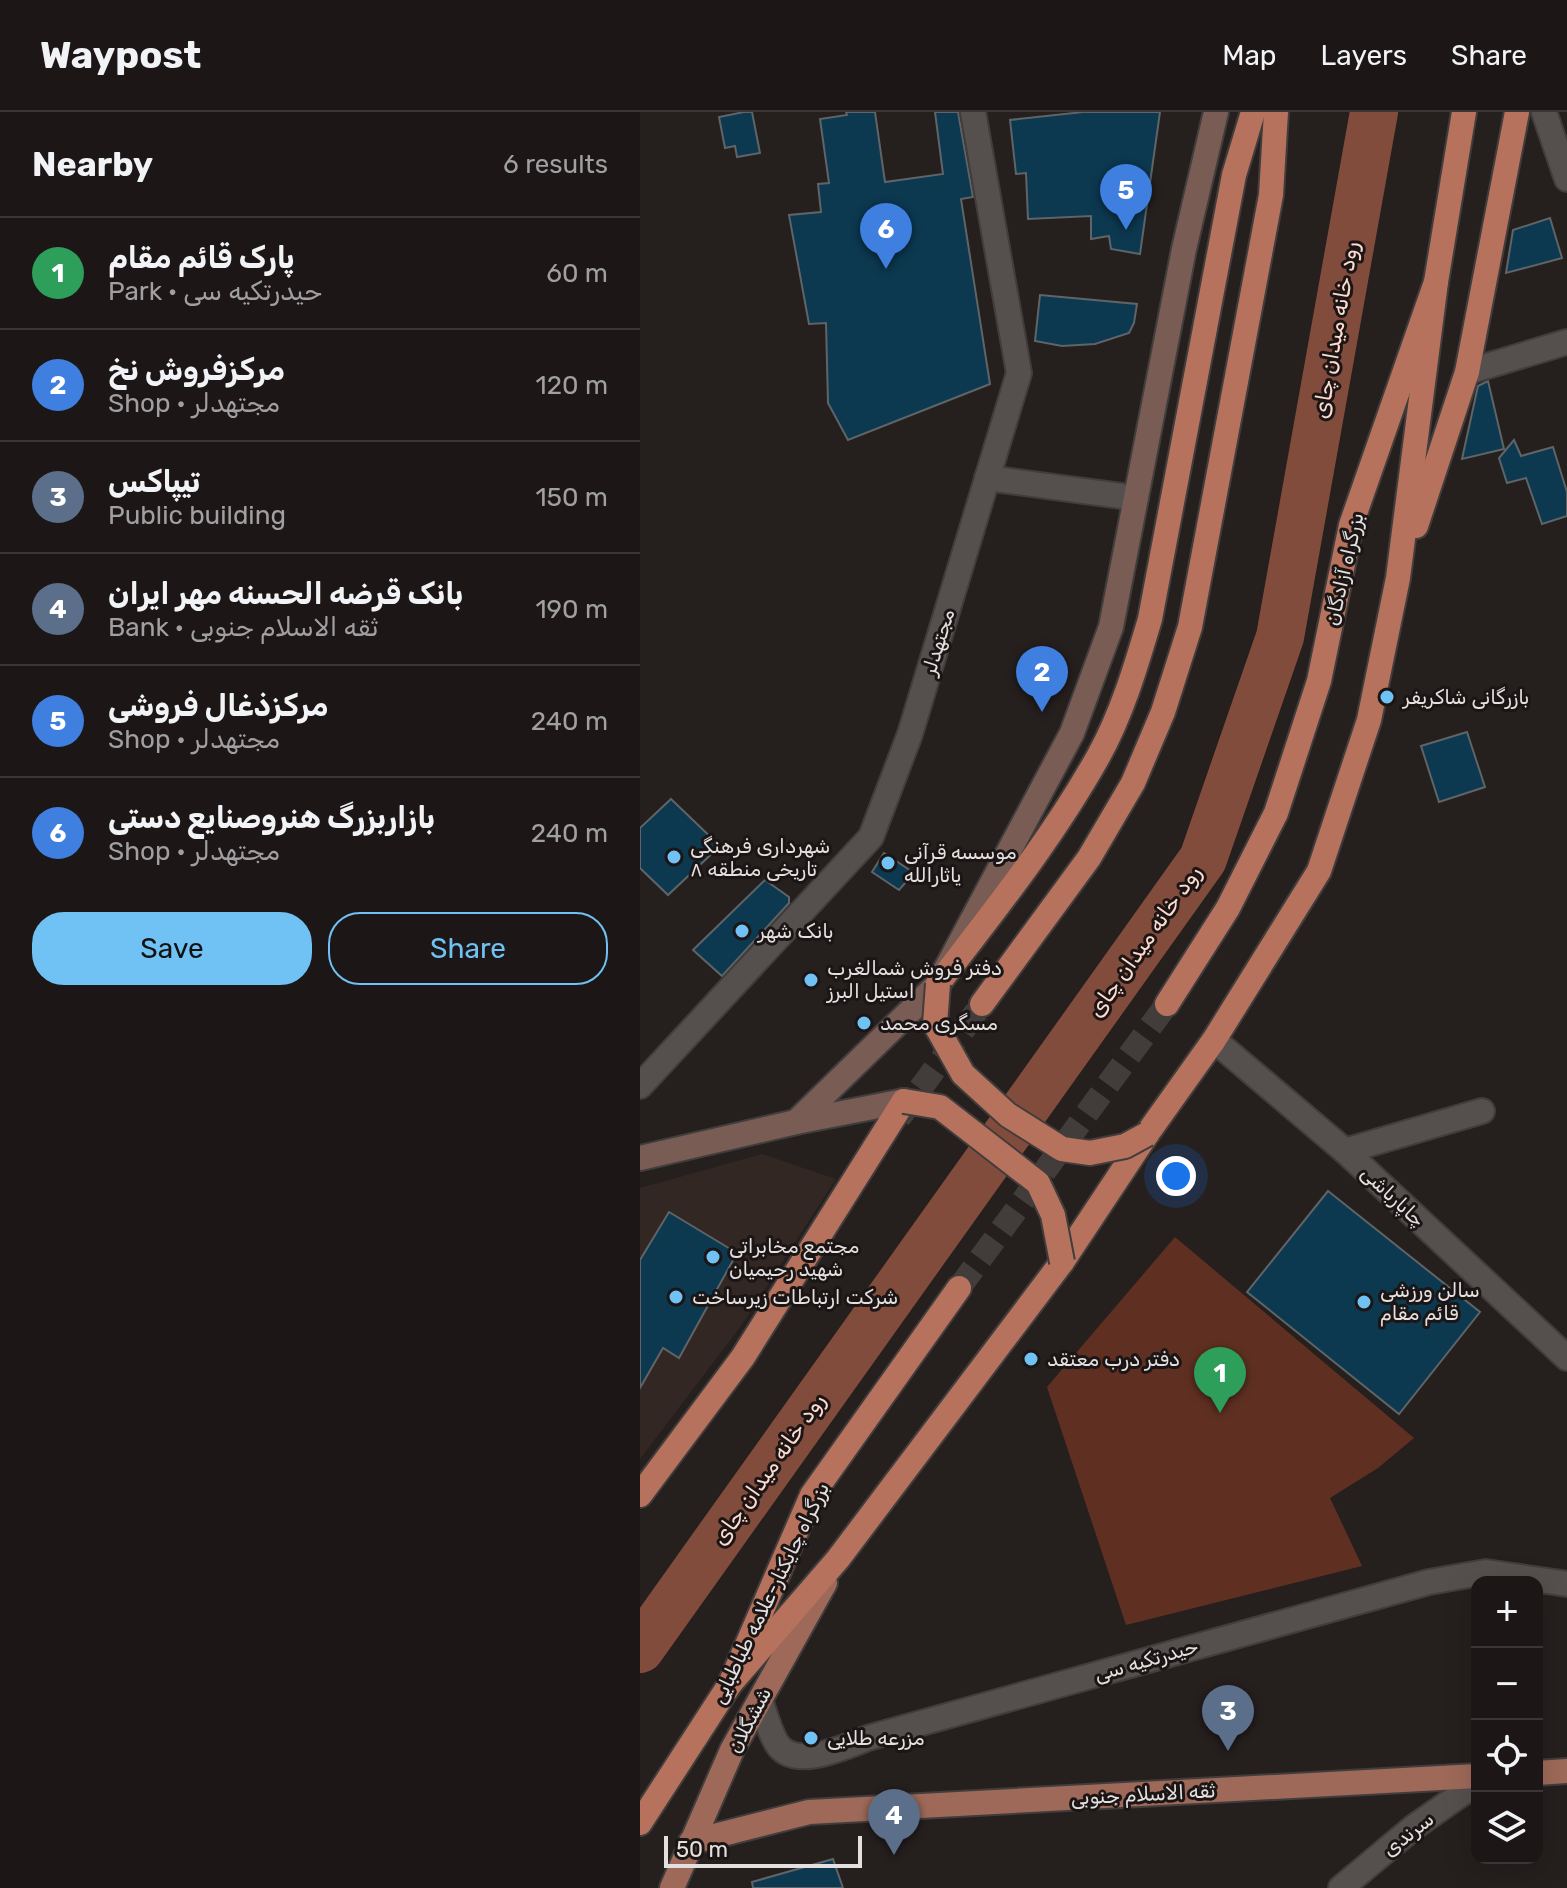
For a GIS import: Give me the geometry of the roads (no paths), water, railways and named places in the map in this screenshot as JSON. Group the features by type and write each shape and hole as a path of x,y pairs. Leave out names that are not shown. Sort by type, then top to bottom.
{"highway":[{"path":"1147,1134 1125,1146 1090,1153 1062,1149 1008,1115 963,1074 935,1024 938,984 1036,857 1099,756 1128,689 1150,619 1234,175 1253,112"},
{"path":"982,1004 1089,858 1133,783 1163,712 1190,627 1271,195 1276,112"},
{"name":"بزرگراه آزادگان","path":"1167,1004 1228,908 1276,813 1319,681 1351,525 1436,282 1464,112"},
{"path":"1398,578 1467,372 1517,112"},
{"path":"730,1684 838,1559 1062,1262 1214,1040 1319,871 1369,720 1398,578 1436,282"},
{"path":"640,1495 743,1357 904,1101 940,1107 1038,1183 1053,1215 1062,1262"},
{"name":"بزرگراه چایکنار-علامه طباطبایی","path":"640,1823 730,1684 812,1495 959,1288"}],"main road":[{"path":"796,1122 938,984 1072,733 1111,627 1184,249 1216,112"},
{"path":"640,1158 904,1101"},
{"name":"ششگلان","path":"672,1888 732,1750 838,1559"},
{"path":"1543,1773 1567,1771"},
{"name":"ثقه الاسلام جنوبی","path":"691,1842 809,1812 1471,1776"}],"street":[{"name":"مجتهدلر","path":"640,1086 871,837 910,734 1019,373 973,112"},
{"path":"1544,112 1567,179"},
{"path":"1467,372 1567,342"},
{"path":"987,478 1136,498"},
{"name":"چاپارباشی","path":"1214,1040 1345,1151 1567,1358"},
{"path":"1345,1151 1482,1111"},
{"name":"حیدرتکیه سی","path":"760,1700 777,1746 792,1755 819,1756 871,1737 1429,1582 1486,1572 1567,1584"},
{"name":"سرندی","path":"1341,1888 1414,1827 1471,1787"}],"waterway":[{"name":"رود خانه میدان چای","path":"640,1649 1203,859 1280,637 1374,112"}],"tunnel":[{"path":"899,1118 982,1004"},
{"path":"959,1288 1167,1004"}],"place":[{"name":"مرکزذغال فروشی","path":"1126,230"},
{"name":"بازاربزرگ هنروصنایع دستی","path":"886,269"},
{"name":"بازرگانی شاکریفر","path":"1387,697"},
{"name":"مرکزفروش نخ","path":"1042,712"},
{"name":"شهرداری فرهنگی تاریخی منطقه ۸","path":"674,857"},
{"name":"موسسه قرآنی یاثارالله","path":"888,863"},
{"name":"بانک شهر","path":"742,931"},
{"name":"دفتر فروش شمالغرب استیل البرز","path":"811,980"},
{"name":"مسگری محمد","path":"864,1023"},
{"name":"مجتمع مخابراتی شهید رحیمیان","path":"713,1257"},
{"name":"شرکت ارتباطات زیرساخت","path":"676,1297"},
{"name":"سالن ورزشی قائم مقام","path":"1364,1302"},
{"name":"دفتر درب معتقد","path":"1031,1359"},
{"name":"پارک قائم مقام","path":"1220,1413"},
{"name":"مزرعه طلایی","path":"811,1738"},
{"name":"تیپاکس","path":"1228,1751"},
{"name":"بانک قرضه الحسنه مهر ایران","path":"894,1855"}]}
